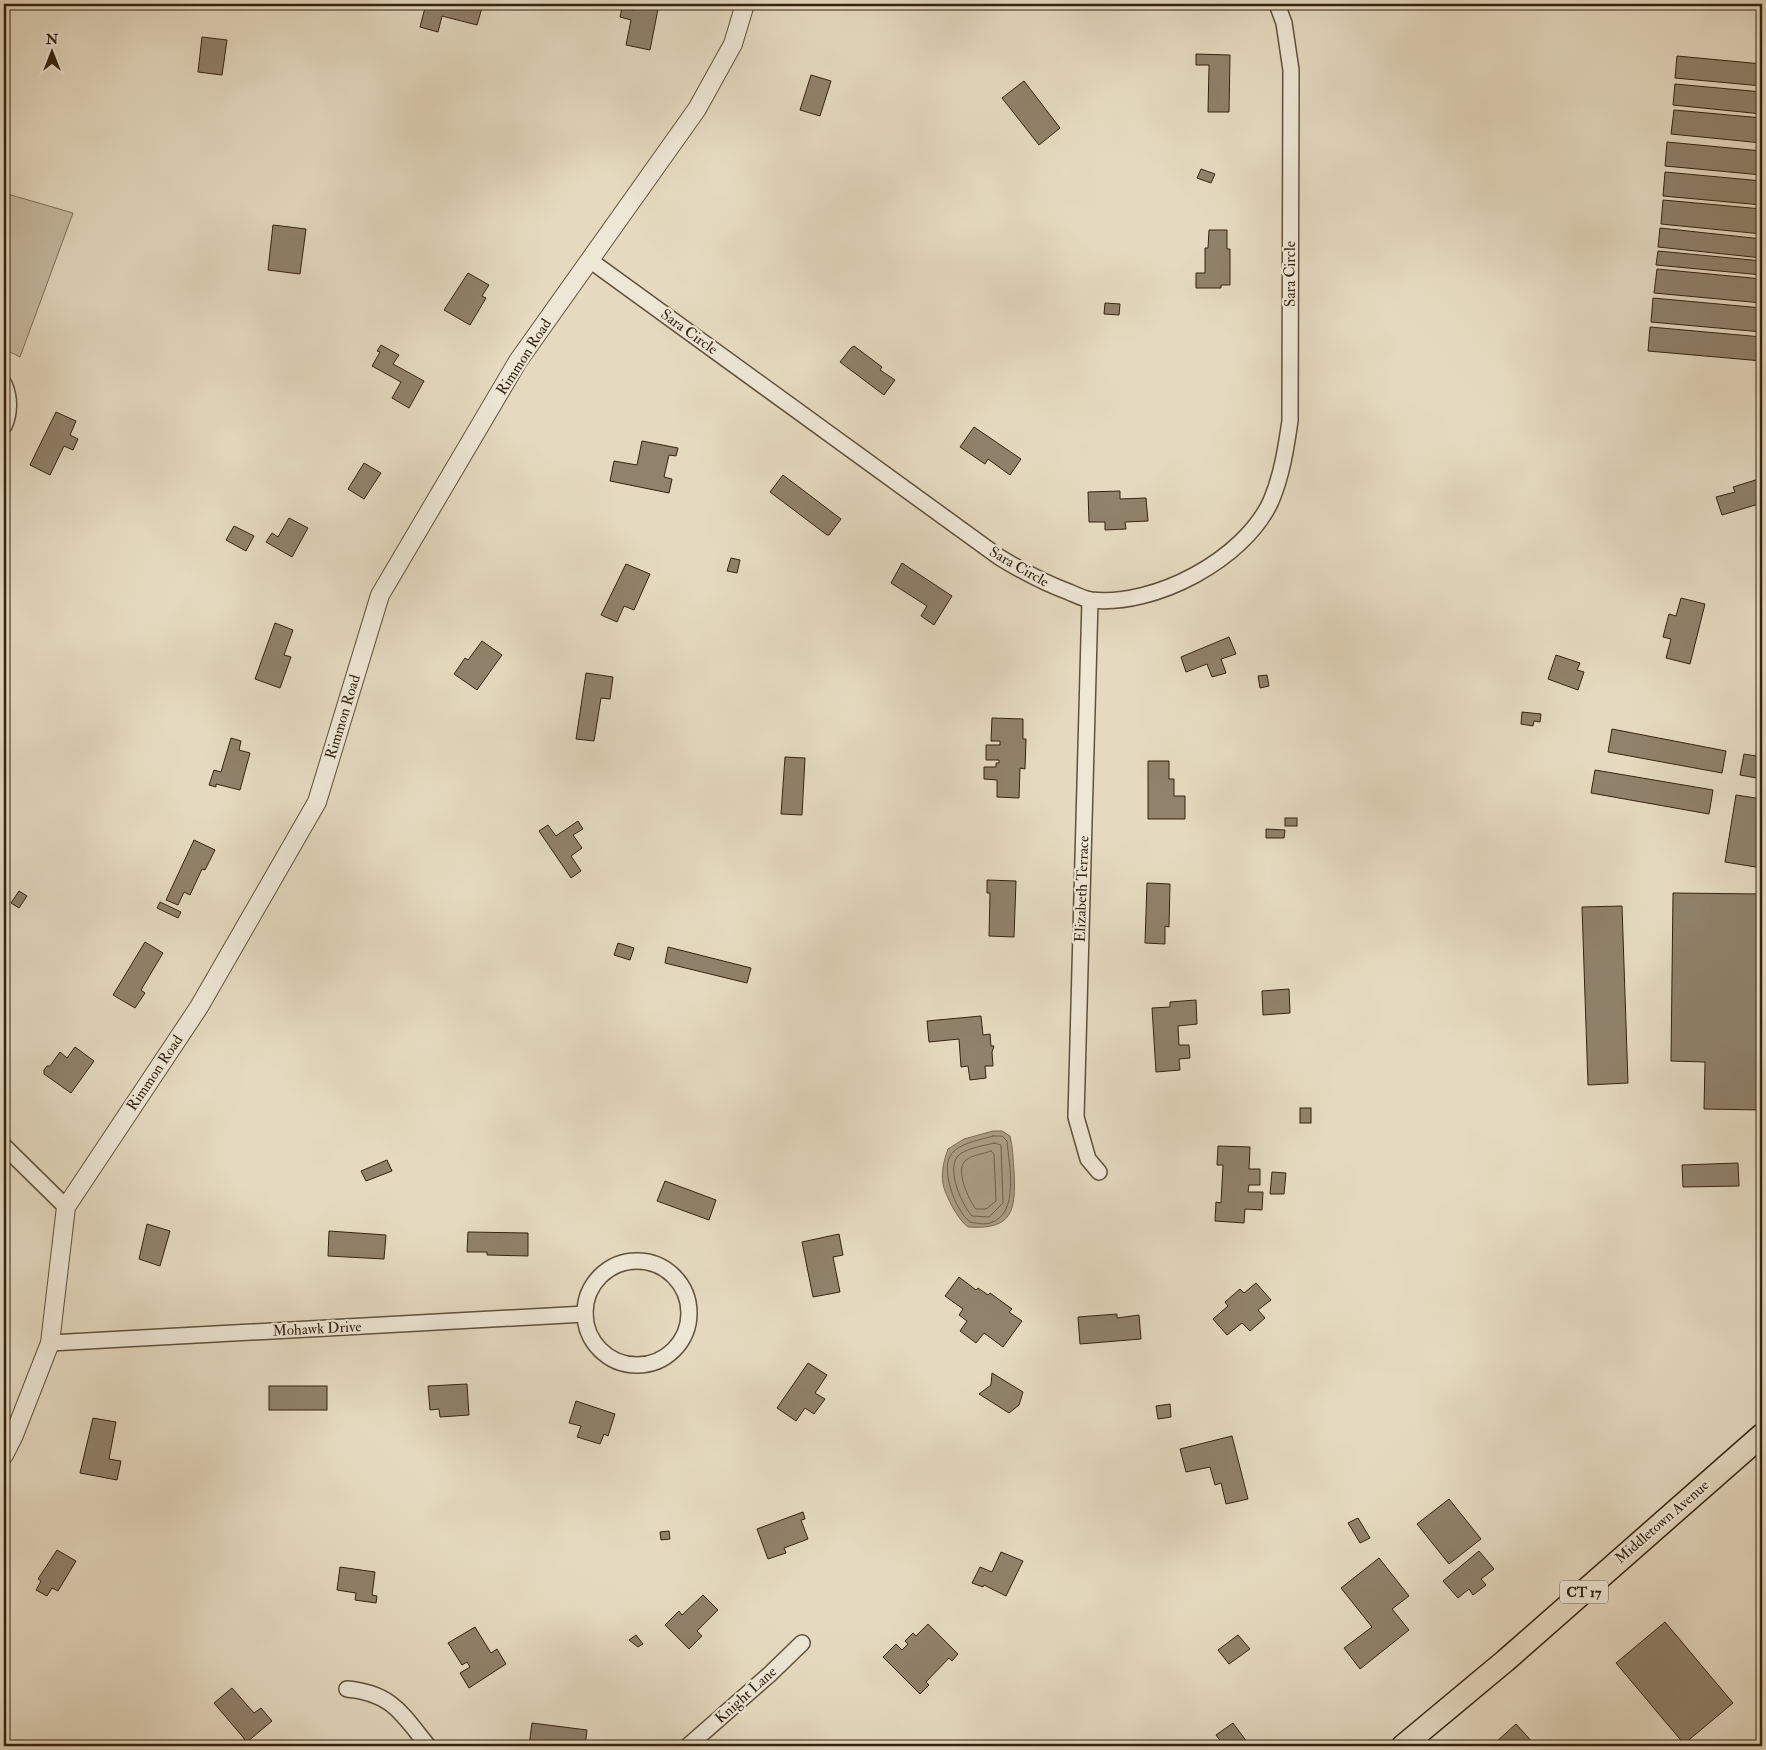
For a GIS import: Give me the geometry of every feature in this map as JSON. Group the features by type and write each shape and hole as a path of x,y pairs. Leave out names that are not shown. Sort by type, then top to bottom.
{"main road":[{"name":"Middletown Avenue","path":"1403,1746 1505,1661 1762,1435"}],"street":[{"name":"Rimmon Road","path":"4,1455 14,1435 50,1343 66,1207 199,1007 317,802 380,595 518,362 697,109 733,44 745,4"},
{"name":"Sara Circle","path":"591,261 998,557 1039,581 1090,600 1127,598 1173,586 1212,566 1246,537 1270,503 1284,465 1290,420 1291,70 1284,23 1277,4"},
{"path":"4,384 9,408 4,426"},
{"name":"Elizabeth Terrace","path":"1090,600 1076,1117 1086,1153 1099,1172"},
{"path":"4,1146 66,1207"},
{"path":"636,1260 658,1265 673,1274 686,1294 690,1309 688,1327 677,1347 659,1360 642,1365 620,1362 600,1350 590,1336 585,1314 587,1297 599,1277 613,1266 636,1260"},
{"name":"Mohawk Drive","path":"50,1343 585,1314"},
{"name":"Knight Lane","path":"688,1746 770,1674 802,1643"},
{"path":"347,1689 368,1691 393,1704 428,1746"}],"shaded area":[{"path":"4,193 73,213 20,357 4,349"}],"water":[{"path":"993,1131 1002,1131 1010,1136 1013,1154 1014,1185 1012,1207 1009,1215 1003,1221 983,1227 968,1227 956,1213 944,1189 942,1175 945,1157 948,1149 964,1139"}],"building":[{"path":"426,4 483,4 477,25 442,16 438,32 420,27"},
{"path":"636,4 659,4 650,50 626,45 631,20 620,17 622,8 634,10"},
{"path":"202,37 227,40 222,75 198,72"},
{"path":"1196,54 1230,55 1229,112 1208,112 1209,65 1196,65"},
{"path":"1677,56 1762,64 1762,86 1675,78"},
{"path":"811,75 831,81 820,116 800,110"},
{"path":"1024,81 1060,128 1039,145 1002,98"},
{"path":"1675,84 1762,92 1762,114 1673,105"},
{"path":"1674,110 1762,118 1762,143 1671,134"},
{"path":"1667,142 1762,151 1762,175 1665,166"},
{"path":"1201,169 1215,174 1211,183 1197,178"},
{"path":"1665,172 1762,181 1762,205 1663,196"},
{"path":"1663,200 1762,209 1762,234 1661,224"},
{"path":"273,225 306,229 300,274 268,270"},
{"path":"1660,228 1762,239 1762,258 1658,247"},
{"path":"1209,230 1227,230 1227,249 1230,249 1230,285 1221,285 1221,288 1196,288 1196,273 1205,273 1205,248 1208,248"},
{"path":"1658,251 1762,261 1762,275 1656,265"},
{"path":"1657,269 1762,279 1762,303 1654,293"},
{"path":"468,273 489,285 482,296 486,298 470,325 444,310"},
{"path":"1653,298 1762,308 1762,332 1651,322"},
{"path":"1105,303 1120,304 1119,315 1104,314"},
{"path":"1650,327 1762,337 1762,361 1648,351"},
{"path":"381,345 399,355 393,364 424,381 409,408 392,398 401,382 372,366 380,352 377,351"},
{"path":"854,346 882,367 880,370 895,380 884,395 840,362"},
{"path":"56,412 76,421 70,435 78,439 73,450 64,446 50,475 30,465"},
{"path":"974,427 1021,459 1010,475 988,459 985,464 960,447"},
{"path":"642,441 678,448 676,456 669,455 664,477 672,479 669,493 610,481 614,461 637,465"},
{"path":"364,463 381,473 364,499 348,489"},
{"path":"783,475 841,519 829,535 770,492"},
{"path":"1762,478 1762,503 1722,515 1716,497 1735,492 1733,487"},
{"path":"1120,491 1120,499 1146,498 1148,521 1125,522 1126,529 1105,530 1105,522 1089,522 1088,492"},
{"path":"289,518 308,528 292,557 266,542 272,533 278,537"},
{"path":"234,526 254,536 246,551 226,540"},
{"path":"731,558 740,560 737,573 727,571"},
{"path":"902,563 952,596 934,625 921,616 927,606 891,583"},
{"path":"626,564 650,574 634,610 624,606 617,622 601,615"},
{"path":"1681,598 1705,604 1690,664 1666,658 1671,639 1663,637 1669,614 1676,616"},
{"path":"275,623 293,630 284,655 291,657 280,688 255,679"},
{"path":"1229,637 1236,654 1221,659 1226,673 1212,677 1207,664 1186,672 1181,657"},
{"path":"482,641 502,655 477,690 454,674 465,658 468,660"},
{"path":"1556,655 1580,663 1577,670 1584,672 1578,690 1548,679"},
{"path":"586,673 613,677 610,699 601,698 594,741 576,739"},
{"path":"1267,675 1269,686 1260,688 1258,676"},
{"path":"1522,712 1541,714 1540,722 1534,721 1533,726 1521,724"},
{"path":"992,718 1023,719 1023,739 1026,739 1025,769 1020,768 1019,798 997,797 997,780 984,779 984,767 996,767 996,763 999,763 999,760 986,760 986,745 1000,745 1000,741 991,741"},
{"path":"1760,727 1762,728 1762,779 1740,775 1744,754 1756,756"},
{"path":"1612,729 1726,751 1722,773 1608,752"},
{"path":"231,738 241,741 239,750 250,753 240,790 216,784 216,787 209,785 214,770 221,772"},
{"path":"785,757 805,758 802,815 781,814"},
{"path":"1148,761 1169,761 1169,779 1174,779 1174,796 1185,796 1185,819 1148,819"},
{"path":"1595,770 1713,790 1709,814 1591,793"},
{"path":"1736,795 1762,799 1762,868 1725,862"},
{"path":"1285,818 1297,818 1297,826 1285,826"},
{"path":"578,821 583,829 573,835 582,848 571,856 581,871 571,878 539,831 548,825 556,836"},
{"path":"1266,829 1285,830 1284,838 1266,838"},
{"path":"194,840 215,850 205,870 202,869 190,895 184,892 178,905 166,900"},
{"path":"987,880 1016,881 1014,937 989,936 990,893 987,893"},
{"path":"1147,883 1170,884 1169,927 1165,926 1165,944 1145,943"},
{"path":"19,891 27,896 19,908 11,903"},
{"path":"1673,893 1762,894 1762,1110 1704,1109 1705,1062 1671,1061"},
{"path":"160,902 181,912 178,918 157,908"},
{"path":"1622,906 1628,1083 1588,1085 1582,907"},
{"path":"145,942 163,953 141,990 145,993 135,1008 113,995"},
{"path":"618,943 634,948 630,960 614,955"},
{"path":"668,947 751,968 747,983 665,963"},
{"path":"1289,989 1290,1013 1263,1015 1262,991"},
{"path":"1196,1000 1197,1024 1178,1026 1179,1045 1189,1045 1190,1058 1179,1059 1180,1070 1156,1072 1152,1008 1170,1007 1170,1002"},
{"path":"981,1016 983,1035 990,1034 991,1046 994,1046 992,1052 993,1066 985,1066 986,1078 970,1080 968,1066 961,1067 959,1039 929,1042 927,1021"},
{"path":"75,1047 94,1061 71,1093 44,1074 44,1070 47,1066 50,1066 60,1052 67,1058"},
{"path":"1300,1108 1311,1108 1311,1123 1300,1123"},
{"path":"1218,1146 1250,1147 1249,1169 1260,1169 1260,1185 1249,1185 1248,1192 1263,1192 1262,1210 1245,1209 1244,1223 1215,1221 1216,1202 1221,1203 1223,1165 1217,1165"},
{"path":"387,1160 392,1171 366,1181 361,1171"},
{"path":"1738,1163 1739,1186 1683,1187 1682,1165"},
{"path":"1272,1172 1286,1173 1284,1194 1270,1194"},
{"path":"665,1181 716,1200 709,1220 657,1201"},
{"path":"147,1224 170,1231 160,1266 139,1259"},
{"path":"329,1231 386,1235 384,1259 328,1256"},
{"path":"468,1232 528,1233 528,1256 487,1255 487,1252 467,1252"},
{"path":"839,1234 843,1255 833,1257 840,1292 813,1297 802,1242"},
{"path":"959,1277 976,1290 978,1288 988,1295 990,1293 1012,1309 1009,1312 1022,1321 1003,1347 984,1333 976,1343 960,1331 967,1321 959,1315 963,1309 945,1296"},
{"path":"1256,1283 1271,1300 1258,1310 1265,1318 1250,1331 1242,1323 1227,1335 1213,1319 1228,1306 1225,1302 1240,1289 1244,1293"},
{"path":"1117,1314 1117,1318 1139,1315 1141,1339 1080,1344 1078,1317"},
{"path":"808,1363 827,1375 815,1393 825,1399 814,1414 805,1408 796,1421 777,1408"},
{"path":"992,1373 1023,1392 1019,1405 1009,1413 979,1394 991,1385"},
{"path":"467,1384 469,1415 440,1417 439,1409 430,1410 428,1386"},
{"path":"269,1386 327,1386 327,1410 269,1410"},
{"path":"576,1401 615,1414 608,1436 604,1434 600,1444 577,1437 581,1426 569,1423"},
{"path":"1170,1404 1171,1417 1158,1419 1156,1406"},
{"path":"93,1418 116,1422 109,1459 121,1461 117,1480 80,1473"},
{"path":"1232,1436 1248,1499 1226,1504 1221,1483 1215,1485 1210,1467 1186,1472 1180,1449"},
{"path":"1449,1499 1481,1539 1449,1564 1417,1524"},
{"path":"803,1512 805,1519 801,1520 808,1539 784,1548 786,1553 768,1559 757,1529"},
{"path":"1358,1518 1370,1538 1360,1543 1348,1523"},
{"path":"669,1531 670,1539 661,1540 660,1532"},
{"path":"57,1550 76,1561 58,1591 52,1588 47,1596 36,1590 41,1581 38,1579"},
{"path":"1479,1551 1494,1569 1481,1579 1486,1585 1473,1595 1469,1589 1458,1598 1443,1581"},
{"path":"1001,1552 1023,1561 1006,1596 984,1585 983,1587 972,1583 980,1567 992,1572"},
{"path":"1379,1558 1409,1596 1392,1609 1409,1630 1360,1669 1344,1648 1372,1627 1341,1588"},
{"path":"340,1567 375,1572 372,1595 377,1596 376,1603 355,1600 356,1593 337,1590"},
{"path":"703,1595 718,1610 697,1631 702,1636 689,1649 665,1625 679,1611 682,1615"},
{"path":"1665,1622 1733,1703 1684,1744 1616,1663"},
{"path":"928,1624 958,1654 952,1661 949,1658 926,1682 929,1685 920,1694 883,1657 896,1644 902,1650 908,1644 905,1641 913,1633 916,1636"},
{"path":"475,1627 491,1653 497,1649 506,1664 469,1688 460,1673 470,1667 467,1662 462,1665 448,1643"},
{"path":"636,1635 643,1644 638,1647 629,1640"},
{"path":"1238,1635 1250,1649 1229,1664 1218,1650"},
{"path":"232,1688 254,1713 261,1708 272,1721 247,1742 214,1703"},
{"path":"532,1723 587,1730 585,1746 529,1746"},
{"path":"1233,1723 1250,1746 1224,1746 1216,1735"},
{"path":"1516,1724 1534,1744 1531,1746 1500,1746 1496,1742"}]}
